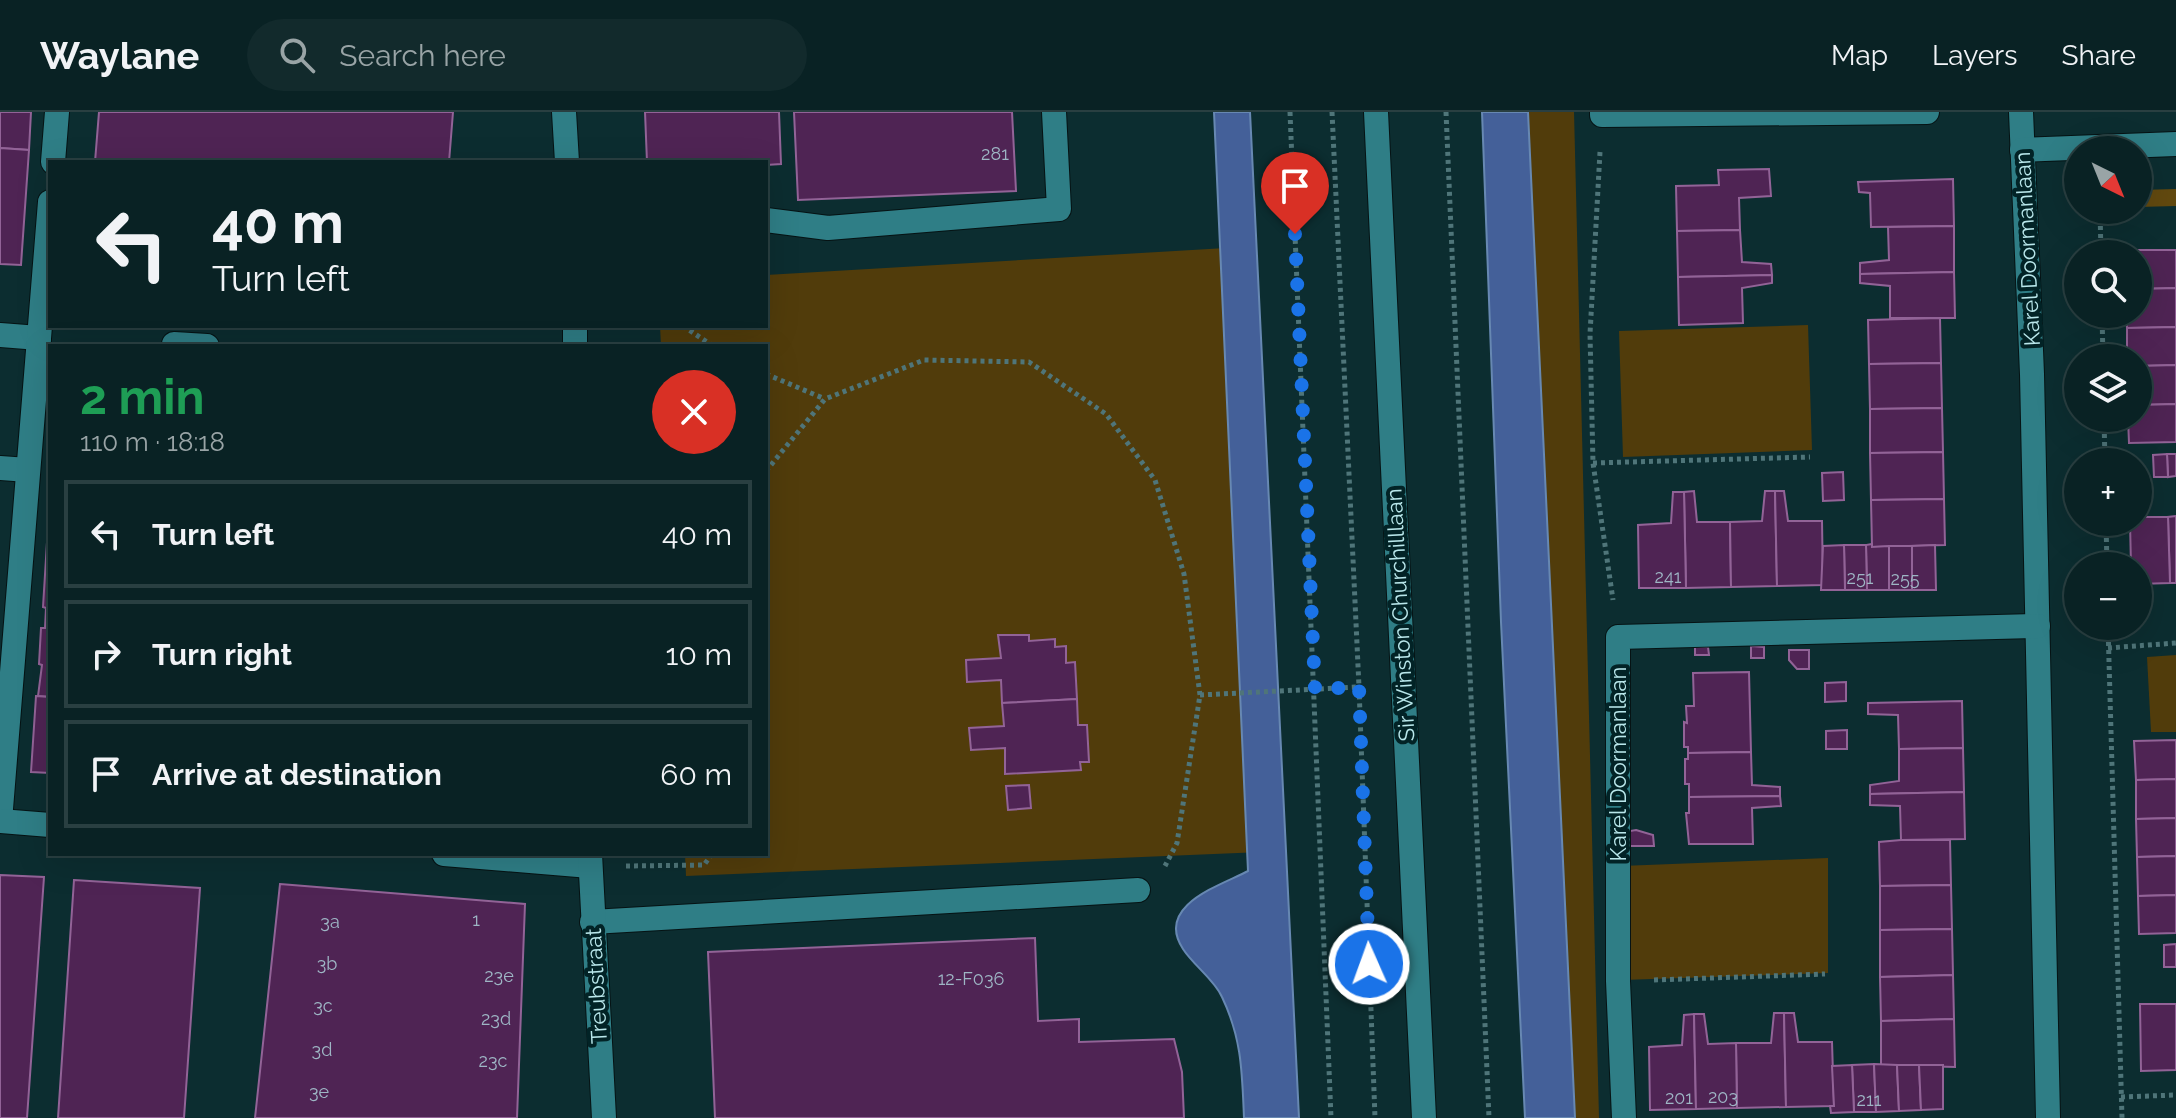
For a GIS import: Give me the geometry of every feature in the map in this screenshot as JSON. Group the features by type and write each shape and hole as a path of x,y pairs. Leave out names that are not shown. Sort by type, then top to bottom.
{"street":[{"path":"53,160 57,112"},
{"path":"564,112 567,160"},
{"path":"768,220 828,228 1059,209 1054,112"},
{"name":"Sir Winston Churchilllaan","path":"1376,112 1424,1118"},
{"path":"1602,114 1927,112"},
{"name":"Karel Doormanlaan","path":"2021,112 2032,374 2048,1118"},
{"path":"2022,150 2176,144"},
{"path":"48,227 0,821 48,825"},
{"path":"0,335 39,338"},
{"path":"0,468 28,470"},
{"name":"Karel Doormanlaan","path":"1624,1118 1618,981 1618,637 2038,626"},
{"path":"493,856 590,860"},
{"name":"Treubstraat","path":"590,860 604,1118"},
{"path":"592,922 1138,890"}],"path":[{"path":"1290,112 1331,1118"},
{"name":"Sir Winston Churchilllaan","path":"1332,112 1359,687 1375,1118"},
{"path":"1446,112 1489,1118"},
{"path":"1602,114 1590,334 1593,463 1618,637"},
{"path":"686,328 710,344"},
{"path":"768,469 825,399 924,360 1029,362 1106,414 1155,480 1184,574 1200,695 1177,843 1162,874 1138,890"},
{"path":"768,375 825,399"},
{"path":"1593,463 1810,457"},
{"path":"2108,640 2122,1118"},
{"path":"2108,648 2176,643"},
{"path":"1200,695 1359,687"},
{"path":"590,860 704,865 711,856"},
{"path":"1618,981 1825,974"},
{"path":"2121,1097 2176,1095"}],"shaded area":[{"path":"1528,112 1574,112 1599,1118 1575,1118"},
{"path":"2176,189 2176,206 2152,207 2152,190"},
{"path":"1226,248 1262,852 686,876 685,856 768,856 768,344 661,344 660,328 768,328 768,275"},
{"path":"1808,325 1812,450 1623,457 1619,331"},
{"path":"2176,655 2176,732 2151,732 2147,657"},
{"path":"1828,858 1828,973 1622,980 1621,866"}],"water":[{"path":"1214,112 1250,112 1299,1118 1244,1118 1240,1056 1229,1012 1218,990 1183,949 1176,934 1177,920 1195,899 1248,871"},
{"path":"1482,112 1528,112 1575,1118 1525,1118 1501,622"}],"building":[{"path":"0,112 31,112 29,150 0,148"},
{"path":"99,112 453,112 449,160 95,160"},
{"path":"645,112 779,112 781,164 768,165 768,160 647,160"},
{"path":"794,112 1012,112 1016,191 798,200"},
{"path":"0,148 29,150 21,265 0,264"},
{"path":"1769,169 1771,196 1739,198 1740,230 1677,231 1676,186 1719,185 1718,170"},
{"path":"1953,179 1954,226 1871,227 1870,193 1859,192 1858,182"},
{"path":"1954,226 1954,272 1860,274 1860,263 1889,260 1888,227"},
{"path":"1740,230 1742,262 1771,264 1772,275 1678,277 1677,231"},
{"path":"2152,250 2176,250 2176,288 2152,289"},
{"path":"1954,272 1955,318 1890,318 1890,286 1860,283 1860,274"},
{"path":"1772,275 1772,283 1742,288 1743,323 1679,325 1678,277"},
{"path":"2176,288 2176,327 2152,327 2152,289"},
{"path":"1940,318 1941,363 1869,364 1868,320"},
{"path":"2176,327 2176,365 2152,366 2152,344 2127,344 2127,328"},
{"path":"1941,363 1942,408 1870,409 1869,364"},
{"path":"2176,365 2176,404 2152,405 2152,366"},
{"path":"2176,404 2176,442 2129,443 2129,432 2152,432 2152,405"},
{"path":"1942,408 1943,452 1870,453 1870,409"},
{"path":"1943,452 1944,499 1871,500 1870,453"},
{"path":"2167,454 2176,454 2176,476 2168,477"},
{"path":"2167,454 2168,477 2154,477 2153,455"},
{"path":"1843,472 1844,500 1823,501 1822,473"},
{"path":"1694,491 1697,522 1730,522 1731,587 1686,588 1684,492"},
{"path":"1765,491 1775,491 1777,586 1731,587 1730,522 1762,521"},
{"path":"1775,491 1784,491 1788,521 1822,521 1823,585 1777,586"},
{"path":"1673,492 1684,492 1686,588 1639,588 1638,525 1671,523"},
{"path":"1944,499 1945,545 1872,547 1871,500"},
{"path":"2176,516 2176,583 2170,583 2168,517"},
{"path":"2152,517 2168,517 2170,583 2152,584 2152,552 2131,552 2130,536 2152,536"},
{"path":"47,542 48,697 38,696 42,665 39,664 41,628 45,628 46,608 43,607"},
{"path":"1872,544 1872,547 1889,546 1889,590 1867,590 1866,545"},
{"path":"1844,545 1866,545 1867,590 1845,590"},
{"path":"1844,545 1845,590 1821,590 1823,546"},
{"path":"1935,545 1936,590 1912,590 1912,546"},
{"path":"1889,546 1912,546 1912,590 1889,590"},
{"path":"998,635 1029,635 1029,641 1055,639 1055,647 1066,646 1066,663 1075,662 1077,699 1002,703 1001,680 967,682 966,660 1001,658"},
{"path":"1751,646 1764,647 1764,658 1751,658"},
{"path":"1695,647 1708,647 1709,655 1695,655"},
{"path":"1789,650 1809,650 1809,669 1797,669 1789,660"},
{"path":"1749,672 1751,752 1688,753 1688,747 1684,747 1684,722 1687,723 1686,706 1694,706 1693,673"},
{"path":"1846,682 1846,701 1825,702 1825,683"},
{"path":"36,696 48,697 48,773 31,772"},
{"path":"1077,699 1078,725 1087,725 1089,762 1080,762 1081,770 1005,774 1005,748 971,750 969,728 1004,726 1002,703"},
{"path":"1962,701 1963,748 1899,749 1898,715 1868,714 1868,703"},
{"path":"1847,730 1847,749 1826,749 1826,731"},
{"path":"2176,740 2176,779 2136,780 2134,741"},
{"path":"1963,748 1964,792 1870,794 1870,785 1899,781 1899,749"},
{"path":"1751,752 1752,785 1780,787 1780,796 1689,797 1689,784 1685,784 1685,759 1688,759 1688,753"},
{"path":"2176,779 2176,818 2136,819 2136,780"},
{"path":"1029,785 1031,808 1008,810 1006,786"},
{"path":"1964,792 1965,839 1901,840 1900,806 1870,805 1870,794"},
{"path":"1780,796 1781,806 1752,808 1753,844 1689,844 1686,813 1689,813 1689,797"},
{"path":"2176,818 2176,856 2137,857 2136,819"},
{"path":"1630,831 1653,835 1654,846 1630,846"},
{"path":"1950,840 1951,885 1880,886 1879,842"},
{"path":"2176,856 2176,895 2138,896 2137,857"},
{"path":"0,875 44,877 27,1118 0,1118"},
{"path":"74,880 200,888 184,1118 58,1118"},
{"path":"280,884 525,904 517,1118 255,1118"},
{"path":"1951,885 1952,929 1880,930 1880,886"},
{"path":"2176,895 2176,933 2139,934 2138,896"},
{"path":"1952,929 1953,975 1880,977 1880,930"},
{"path":"1035,938 1038,1021 1079,1019 1079,1042 1174,1039 1182,1072 1184,1118 715,1118 708,952"},
{"path":"2176,944 2176,967 2164,967 2164,945"},
{"path":"1953,975 1954,1019 1881,1021 1880,977"},
{"path":"2140,1004 2176,1004 2176,1070 2141,1071"},
{"path":"1774,1013 1784,1013 1786,1107 1737,1108 1736,1043 1771,1043"},
{"path":"1784,1013 1794,1013 1798,1042 1832,1042 1834,1106 1786,1107"},
{"path":"1694,1014 1696,1109 1650,1110 1649,1047 1682,1045 1684,1015"},
{"path":"1694,1014 1704,1014 1708,1044 1736,1043 1737,1108 1696,1109"},
{"path":"1954,1019 1955,1067 1881,1065 1881,1021"},
{"path":"1874,1064 1876,1112 1854,1112 1852,1065"},
{"path":"1874,1064 1897,1065 1899,1111 1876,1112"},
{"path":"1852,1065 1854,1112 1831,1113 1830,1106 1834,1106 1832,1066"},
{"path":"1897,1065 1919,1065 1921,1110 1899,1111"},
{"path":"1919,1065 1943,1065 1943,1109 1921,1110"}],"route":[{"path":"1295,234 1315,689 1359,687 1369,964"}]}
